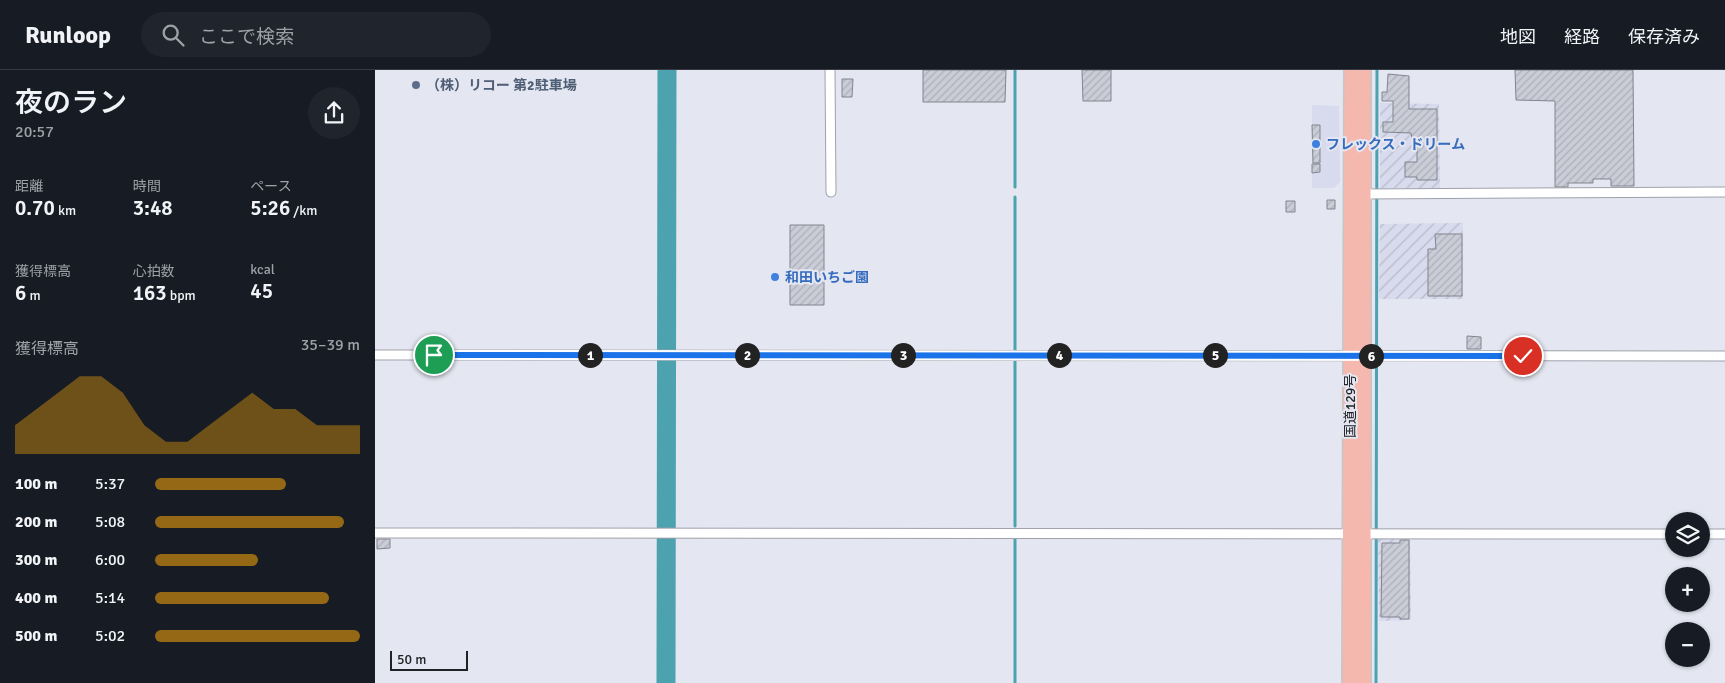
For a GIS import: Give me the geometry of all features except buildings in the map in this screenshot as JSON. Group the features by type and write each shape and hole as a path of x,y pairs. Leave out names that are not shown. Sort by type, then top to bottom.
{"highway":[{"name":"国道129号","path":"1352,70 1367,356"},
{"name":"国道129号","path":"1363,70 1373,194 1367,356 1367,533 1363,683"},
{"name":"国道129号","path":"1350,683 1367,533"}],"street":[{"path":"830,70 831,192"},
{"path":"1373,194 1725,192"},
{"path":"375,354 1725,356"},
{"path":"375,533 1665,534"},
{"path":"1710,534 1725,534"}],"shaded area":[{"path":"1380,103 1439,104 1440,190 1436,188 1380,188"},
{"path":"1312,105 1339,106 1340,182 1334,188 1312,188"},
{"path":"1463,223 1463,299 1379,299 1380,224"},
{"path":"1378,536 1410,536 1411,620 1379,621"}],"waterway":[{"path":"666,683 667,70"},
{"path":"1015,70 1015,187"},
{"path":"1376,683 1377,70"},
{"path":"1015,197 1015,526"},
{"path":"1015,537 1015,683"}],"place":[{"name":"（株）リコー 第2駐車場","path":"416,85"},
{"name":"フレックス・ドリーム","path":"1316,144"},
{"name":"和田いちご園","path":"775,277"}],"route":[{"path":"434,355 1523,356"}]}
